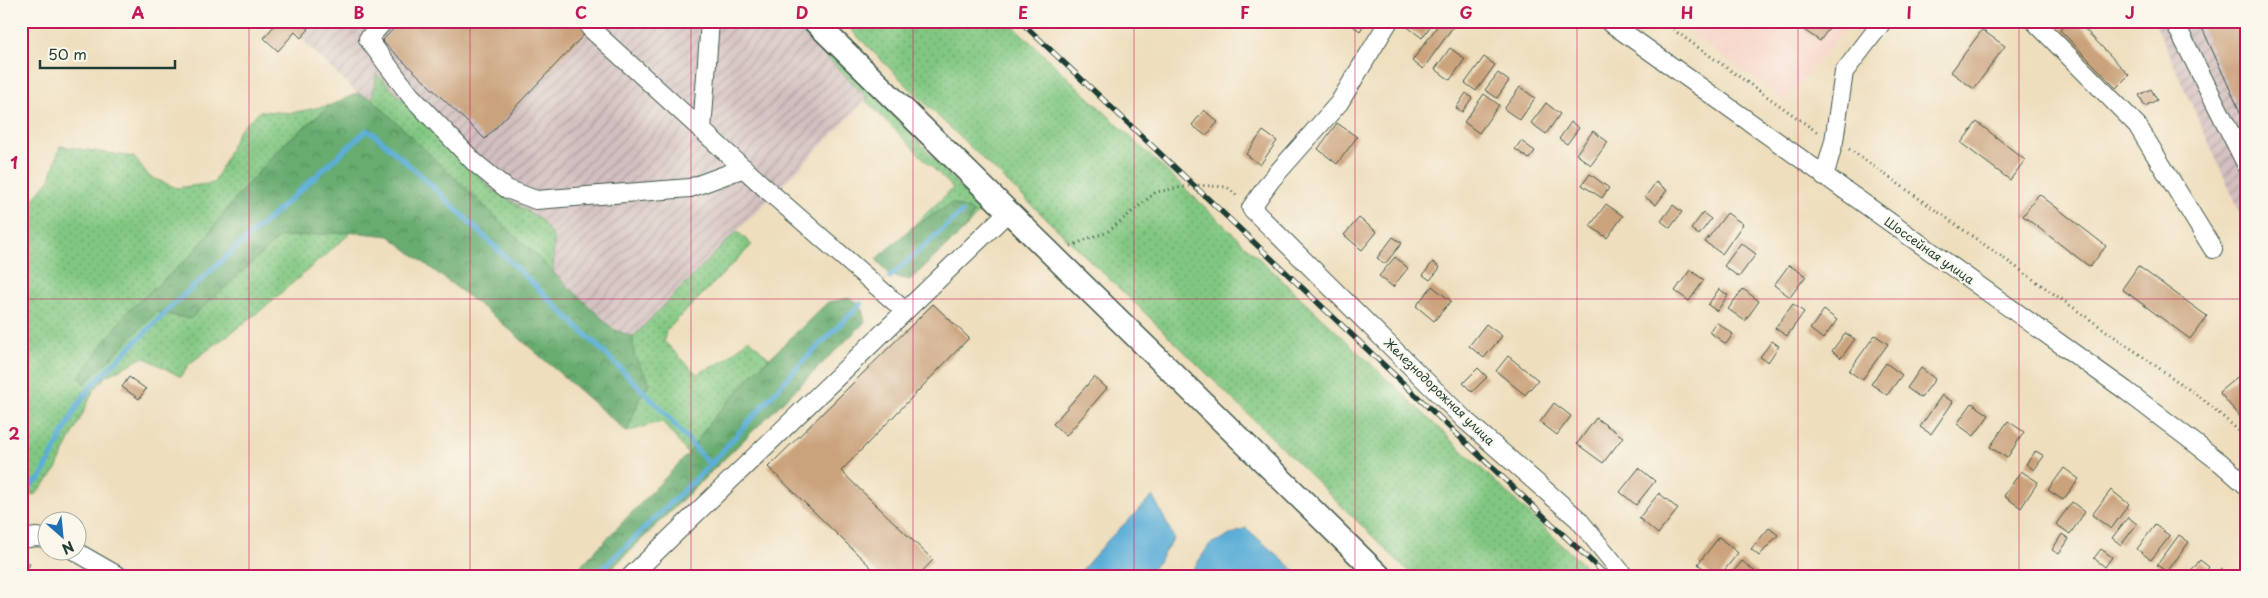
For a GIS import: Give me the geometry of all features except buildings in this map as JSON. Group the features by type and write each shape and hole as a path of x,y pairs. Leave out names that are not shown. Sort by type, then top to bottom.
{"main road":[{"path":"814,21 1381,577"}],"street":[{"path":"384,21 368,39 385,64 410,95 474,162 507,189 536,200 690,188 744,168"},
{"path":"702,130 710,21"},
{"path":"1251,208 1271,180 1339,103 1388,21"},
{"name":"Шоссейная улица","path":"1608,21 2125,390 2221,463 2247,486"},
{"path":"1824,177 1834,141 1844,72 1883,21"},
{"path":"2034,21 2137,125 2213,250"},
{"path":"2174,21 2247,166"},
{"path":"590,28 905,311"},
{"name":"Железнодорожная улица","path":"1251,208 1466,420 1578,519 1625,577"},
{"path":"630,577 1008,211"},
{"path":"22,535 38,537"},
{"path":"88,559 120,577"}],"path":[{"path":"1661,21 1820,134 1884,174 2204,400 2247,438"},
{"path":"1052,254 1092,237 1106,234 1156,192 1195,185 1227,187 1251,208"}],"shaded area":[{"path":"278,21 790,21 868,98 633,337 613,330 372,99 357,93 295,33 278,51 264,38"},
{"path":"1673,21 1852,21 1785,101"},
{"path":"2154,21 2247,21 2247,228"}],"green space":[{"path":"790,21 799,21 908,130 981,210 964,230 974,212 952,203 910,229 953,188 866,101 868,98"},
{"path":"842,21 1008,21 1596,577 1414,577 1141,309 939,117"},
{"path":"377,74 493,190 540,219 554,239 553,273 372,99"},
{"path":"357,93 372,99 613,329 633,337 634,356 650,383 639,398 627,432 495,317 389,236 352,232 280,237 190,319 157,312 85,384 80,376 127,312 192,255 239,194 284,144 331,105"},
{"path":"331,105 284,144 239,194 192,255 127,312 85,384 157,312 190,319 280,237 352,232 260,311 189,364 181,377 144,357 106,376 94,390 54,473 36,494 23,496 21,213 50,179 60,146 134,157 150,177 177,188 214,183 239,130 260,111 291,113"},
{"path":"952,203 974,212 964,230 910,280 891,276 876,259 910,229"},
{"path":"737,231 752,245 666,331 664,341 697,374 724,361 749,339 769,358 711,421 688,454 662,421 627,432 640,398 650,383 634,356 633,337"},
{"path":"850,298 861,305 865,322 603,577 570,577 688,454 711,421 751,376 828,302"}],"water":[{"path":"1153,496 1174,538 1148,577 1076,577 1109,539"},
{"path":"1246,528 1302,577 1188,577 1210,544"}],"waterway":[{"path":"21,491 40,479 75,410 90,387 174,304 367,130 428,182 610,358 665,413 710,465"},
{"path":"890,277 962,212"},
{"path":"594,577 710,465 801,363 861,304"}],"railway":[{"path":"1020,21 1608,577"}]}
